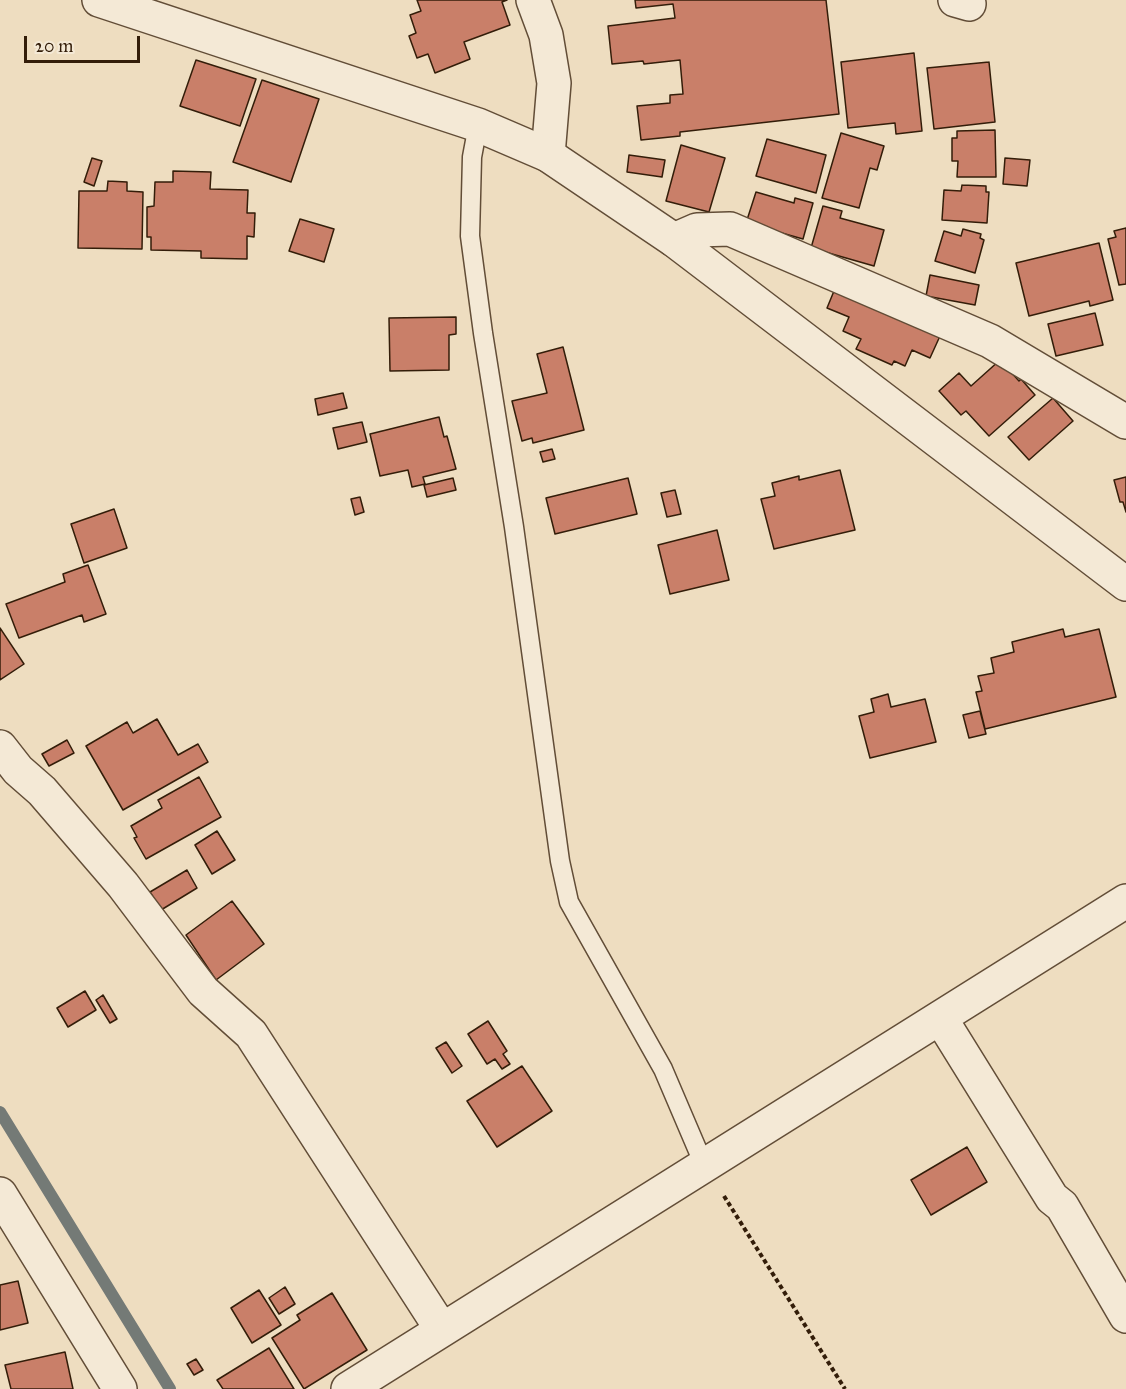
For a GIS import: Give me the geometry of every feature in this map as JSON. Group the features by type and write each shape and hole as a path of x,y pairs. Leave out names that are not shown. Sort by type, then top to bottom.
{"street":[{"path":"99,0 478,125 548,155 674,240 1126,584"},
{"path":"532,0 546,35 554,83 548,155"},
{"path":"674,240 697,230 730,229 990,341 1126,422"},
{"path":"0,747 18,770 42,791 123,885 203,991 251,1034 442,1330"},
{"path":"348,1389 1126,901"},
{"path":"941,1019 1052,1198 1062,1206 1126,1316"},
{"path":"0,1194 10,1228 120,1389"}],"lane":[{"path":"478,125 472,156 470,236 566,892 569,902 663,1069 704,1165"}],"path":[{"path":"704,1165 845,1389"}],"building":[{"path":"417,0 507,0 502,2 510,25 464,42 470,59 435,73 428,54 417,58 409,36 416,33 410,15 421,11"},
{"path":"635,0 826,0 839,114 680,132 680,136 641,140 637,106 670,103 670,95 683,94 680,60 644,64 643,61 612,64 608,26 675,18 673,4 636,8"},
{"path":"914,53 922,131 896,134 895,123 848,128 841,62"},
{"path":"196,60 256,79 240,126 180,106"},
{"path":"989,62 995,122 934,129 927,68"},
{"path":"262,80 319,99 291,182 233,162"},
{"path":"995,130 996,177 957,177 958,161 952,161 952,138 957,138 957,131"},
{"path":"841,133 884,146 877,170 870,168 859,208 822,198"},
{"path":"767,139 826,155 816,193 756,176"},
{"path":"681,145 725,158 709,212 666,201"},
{"path":"629,155 665,160 662,177 627,172"},
{"path":"92,158 102,161 94,186 84,182"},
{"path":"1005,158 1030,160 1027,186 1003,184"},
{"path":"173,171 211,172 210,189 248,190 247,213 255,213 254,237 247,236 247,259 201,258 201,251 151,250 151,237 147,237 147,207 154,206 155,182 173,182"},
{"path":"108,181 127,182 127,191 143,192 142,249 78,248 79,191 107,191"},
{"path":"962,185 986,186 986,192 989,192 987,223 942,220 944,190 961,191"},
{"path":"756,192 794,203 795,198 813,203 803,239 746,223"},
{"path":"823,206 842,211 840,218 884,230 874,266 811,248"},
{"path":"300,219 334,229 324,262 289,251"},
{"path":"1126,228 1126,284 1119,285 1108,239 1116,237 1114,231"},
{"path":"963,229 981,234 980,238 984,240 975,273 935,261 944,231 961,236"},
{"path":"1099,243 1113,300 1090,306 1089,301 1029,316 1016,263"},
{"path":"930,275 979,285 975,305 926,296"},
{"path":"834,291 940,336 930,358 912,350 905,366 894,361 892,365 856,349 861,339 843,331 849,317 827,308"},
{"path":"1095,313 1103,345 1056,356 1048,324"},
{"path":"456,317 456,334 449,335 449,370 390,371 389,318"},
{"path":"563,347 584,430 533,443 532,438 522,441 512,401 547,393 537,354"},
{"path":"1000,360 1035,395 989,436 966,411 961,415 939,391 959,373 971,386"},
{"path":"343,393 347,408 318,415 315,399"},
{"path":"1053,398 1073,421 1029,460 1008,437"},
{"path":"439,417 456,469 423,477 425,484 412,487 408,470 380,476 370,434"},
{"path":"362,422 367,442 338,449 333,428"},
{"path":"552,449 555,459 543,462 540,452"},
{"path":"840,470 855,530 774,549 761,499 775,496 772,483 799,476 799,480"},
{"path":"1126,477 1126,512 1123,502 1120,502 1114,480"},
{"path":"453,478 456,490 427,497 424,485"},
{"path":"628,478 637,514 555,534 546,498"},
{"path":"675,490 681,514 667,517 661,493"},
{"path":"360,497 364,512 355,515 351,499"},
{"path":"114,509 127,548 84,563 71,524"},
{"path":"717,530 729,580 670,594 658,545"},
{"path":"88,565 106,614 84,622 82,615 19,638 6,604 65,582 63,574"},
{"path":"0,628 24,664 0,680"},
{"path":"1063,629 1065,637 1099,629 1116,697 985,729 976,692 982,691 978,676 994,673 991,658 1014,652 1012,642"},
{"path":"888,694 891,707 925,699 936,742 870,758 859,716 874,712 871,699"},
{"path":"980,711 986,734 969,738 963,715"},
{"path":"157,719 178,755 198,744 208,762 123,810 86,746 127,722 133,733"},
{"path":"67,740 74,753 49,766 42,754"},
{"path":"199,777 221,817 146,859 134,838 137,837 131,826 162,808 158,800"},
{"path":"217,831 235,860 212,874 195,845"},
{"path":"187,870 197,888 161,910 150,892"},
{"path":"232,901 264,944 216,980 186,935"},
{"path":"85,991 96,1010 68,1027 57,1008"},
{"path":"103,995 117,1019 110,1023 96,1000"},
{"path":"488,1021 507,1051 503,1054 510,1064 502,1069 495,1059 487,1064 468,1034"},
{"path":"446,1042 462,1066 452,1073 436,1048"},
{"path":"522,1066 552,1111 497,1147 467,1101"},
{"path":"967,1147 987,1182 931,1215 911,1180"},
{"path":"18,1281 28,1323 0,1330 0,1285"},
{"path":"285,1287 295,1304 279,1314 269,1298"},
{"path":"259,1290 281,1325 252,1343 231,1308"},
{"path":"332,1293 367,1350 304,1389 272,1338 300,1320 297,1315"},
{"path":"269,1348 294,1389 223,1389 217,1380"},
{"path":"65,1352 73,1389 11,1389 5,1365"},
{"path":"196,1359 203,1370 194,1375 187,1364"}],"waterway":[{"path":"0,1112 170,1389"}]}
